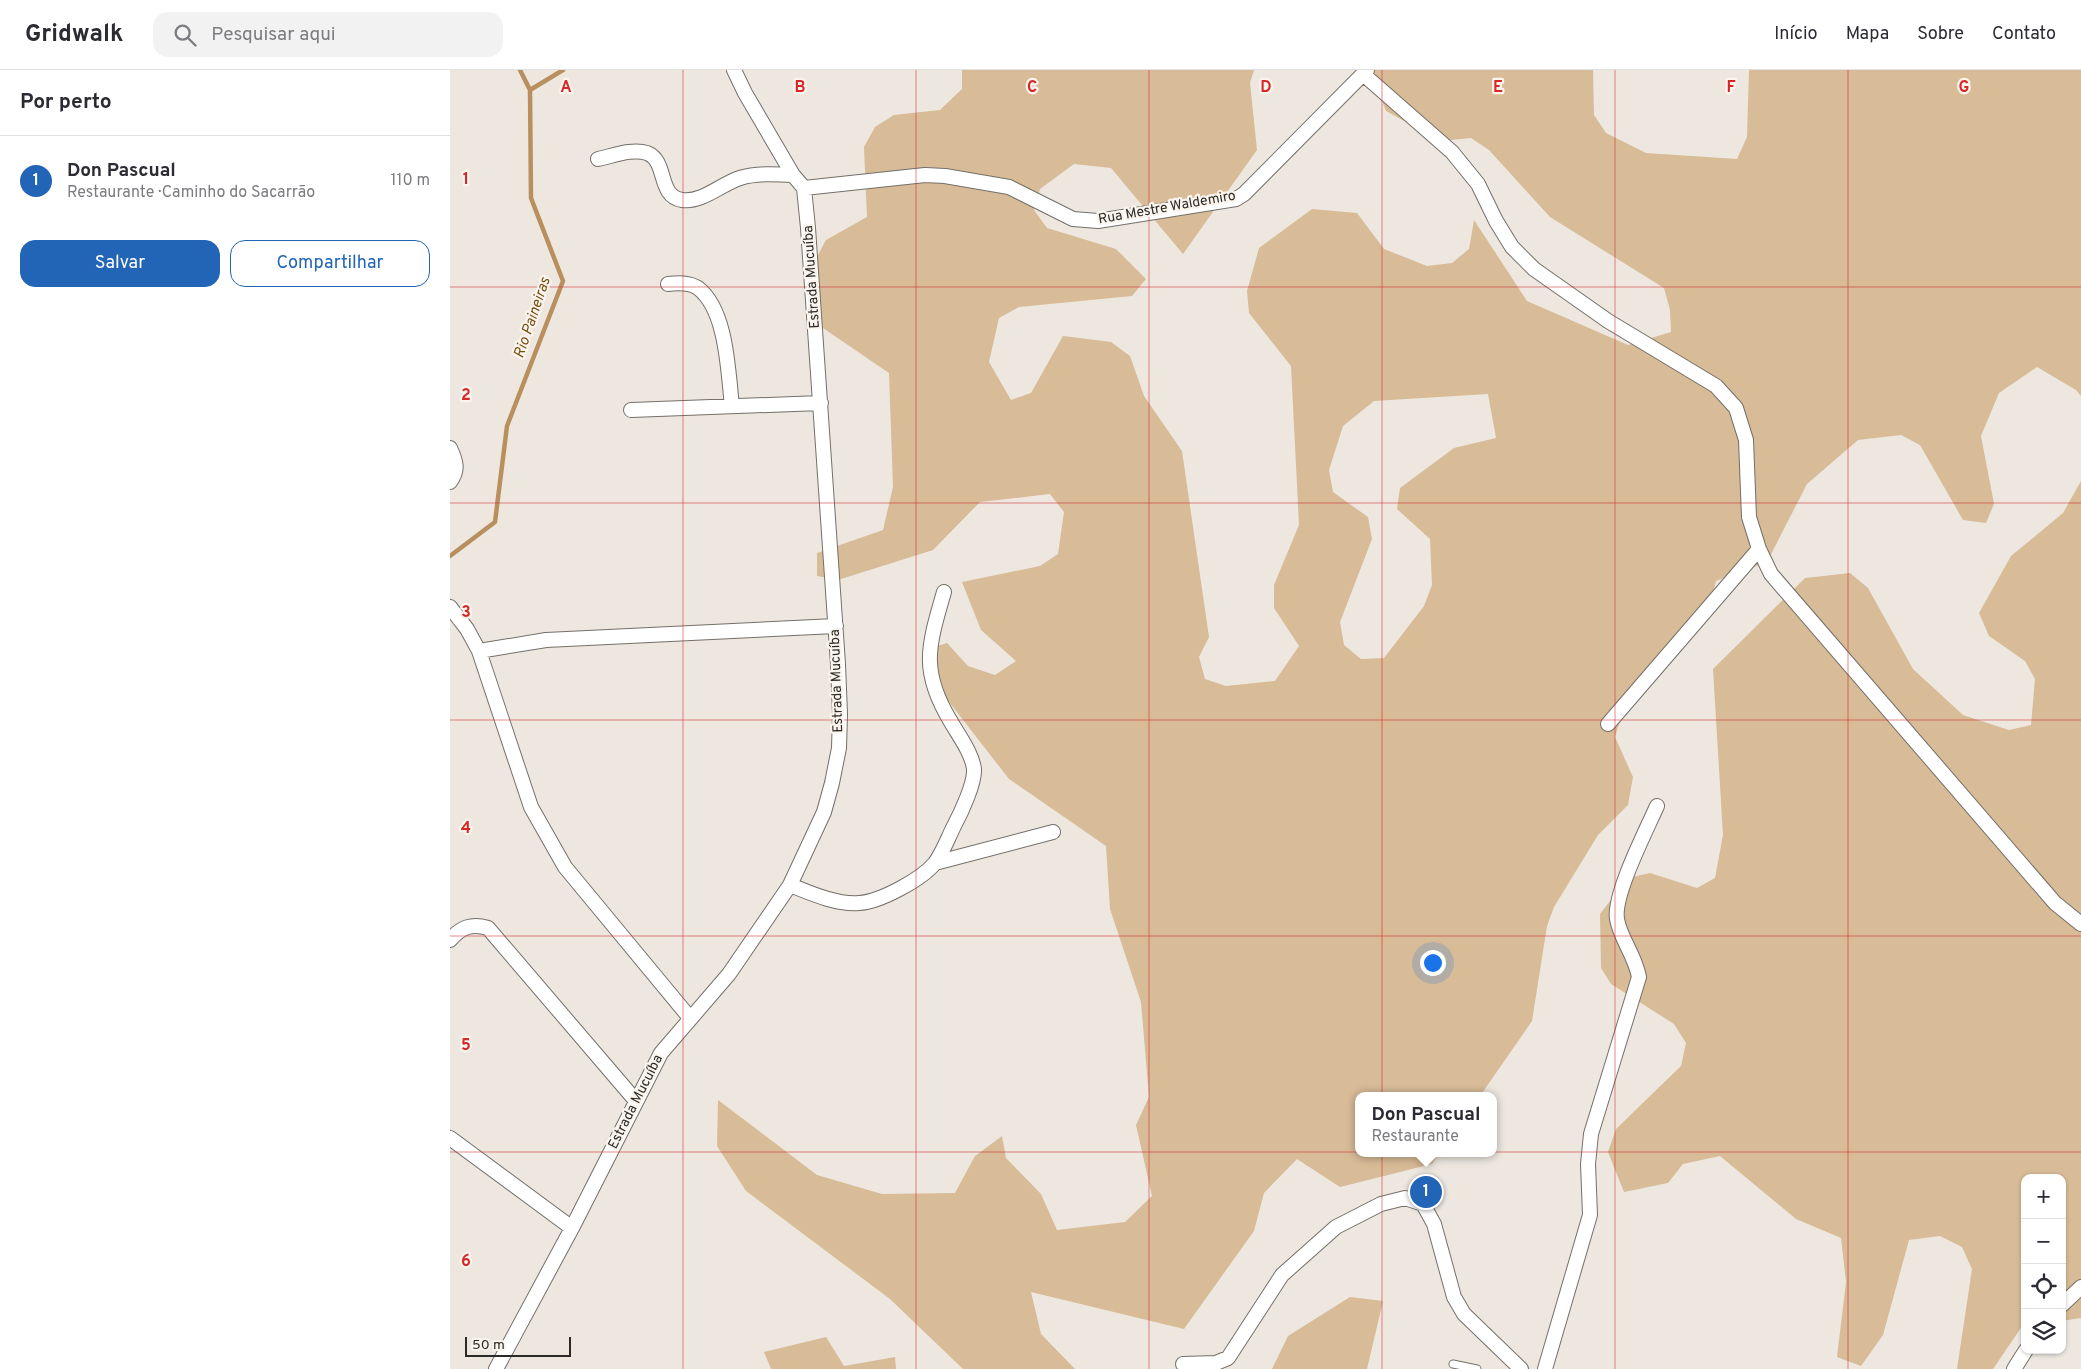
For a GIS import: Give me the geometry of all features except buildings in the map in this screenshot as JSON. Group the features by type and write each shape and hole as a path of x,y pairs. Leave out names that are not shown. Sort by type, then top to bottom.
{"street":[{"path":"734,70 744,93 793,175 804,188"},
{"path":"1365,72 1452,152 1478,184 1512,247 1534,269 1608,321 1716,386 1736,408 1746,440 1749,517 1759,548 1771,574 2055,904 2081,924"},
{"name":"Rua Mestre Waldemiro","path":"804,188 925,175 945,176 1010,187 1082,221 1098,221 1236,199 1244,194 1365,72"},
{"path":"598,159 633,152 648,154 656,160 666,189 674,197 684,200 704,196 738,179 753,176 793,175"},
{"name":"Estrada Mucuíba","path":"496,1369 572,1228 661,1053 729,974 790,885 824,812 839,748 840,714 821,403 804,188"},
{"path":"668,284 684,283 697,287 710,301 718,319 724,343 732,406"},
{"path":"631,410 821,403"},
{"path":"450,448 457,462 454,476 450,482"},
{"path":"1608,724 1759,548"},
{"path":"790,885 819,897 859,903 879,897 914,881 934,863 958,818 974,777 972,761 940,705 931,683 930,649 944,592"},
{"path":"450,607 467,629 479,651 531,807 565,867 690,1018"},
{"path":"479,651 546,640 836,626"},
{"path":"1545,1369 1590,1216 1588,1164 1591,1134 1638,976 1636,963 1617,919 1618,898 1657,806"},
{"path":"934,863 1053,832"},
{"path":"450,940 457,932 476,924 488,928 636,1101"},
{"path":"450,1138 572,1228"},
{"path":"1183,1364 1216,1363 1228,1358 1282,1275 1336,1228 1381,1204 1405,1198 1424,1204 1434,1224 1454,1297 1464,1314 1520,1369"},
{"path":"2066,1300 2081,1287"},
{"path":"2014,1369 2023,1354"}],"lane":[{"path":"1453,1364 1477,1369"}],"shaded area":[{"path":"962,70 1254,70 1250,83 1257,150 1183,254 1111,168 1074,164 1040,189 1034,210 1047,228 1116,249 1146,279 1132,296 1019,307 999,318 989,362 1011,400 1031,393 1063,336 1111,342 1130,356 1144,396 1182,451 1209,637 1199,657 1205,679 1226,686 1275,681 1299,646 1274,608 1274,585 1299,525 1291,366 1249,313 1247,291 1259,248 1312,209 1357,213 1384,249 1427,266 1452,263 1469,249 1474,220 1527,301 1628,345 1671,332 1670,310 1664,288 1550,217 1489,150 1471,138 1441,141 1386,111 1370,70 1593,70 1594,115 1606,133 1646,153 1737,159 1747,137 1749,70 2081,70 2081,396 2076,390 2037,367 1999,393 1981,436 1994,504 1986,523 1963,520 1920,445 1901,435 1858,440 1807,484 1767,562 1716,581 1709,609 1628,696 1615,737 1633,777 1628,805 1598,835 1554,907 1547,926 1532,1021 1483,1092 1355,1092 1355,1157 1436,1157 1432,1164 1340,1187 1297,1159 1264,1193 1254,1231 1184,1329 1031,1292 1041,1334 1075,1369 963,1369 890,1299 746,1191 717,1146 718,1100 817,1175 882,1194 955,1193 975,1156 1002,1136 1006,1158 1041,1194 1057,1230 1125,1222 1152,1196 1136,1125 1149,1097 1141,1002 1110,909 1106,846 1009,779 946,698 937,673 937,646 947,643 968,666 995,675 1016,661 981,630 962,582 1040,566 1058,554 1064,512 1050,494 980,502 933,550 838,580 817,576 817,553 883,530 893,487 889,373 817,324 805,279 826,240 867,217 864,147 875,127 894,115 940,110 962,89","holes":["1488,394 1496,438 1454,448 1400,488 1397,509 1430,539 1432,585 1424,606 1384,658 1361,659 1344,645 1340,622 1372,539 1368,517 1333,492 1329,470 1343,426 1374,401"]},
{"path":"2081,481 2081,1318 2066,1320 2066,1174 2021,1174 2021,1328 1993,1369 1957,1369 1972,1269 1962,1247 1940,1236 1909,1240 1883,1335 1861,1366 1837,1357 1846,1282 1841,1238 1796,1219 1720,1156 1683,1164 1668,1183 1624,1192 1608,1152 1616,1129 1681,1066 1686,1043 1674,1024 1611,984 1601,968 1600,914 1628,878 1650,873 1697,888 1715,878 1723,835 1713,669 1805,578 1850,573 1868,588 1913,669 1963,715 2009,730 2031,725 2035,679 2025,661 1989,636 1979,613 2011,556 2063,513"},
{"path":"1350,1297 1383,1301 1367,1369 1272,1369 1288,1336"},
{"path":"826,1337 844,1366 895,1357 896,1369 771,1369 764,1352"}],"waterway":[{"name":"Rio Paineiras","path":"450,556 495,522 507,426 563,281 531,198 530,90 520,70"},
{"path":"530,90 563,70"}],"place":[{"name":"Don Pascual","path":"1426,1192"}]}
